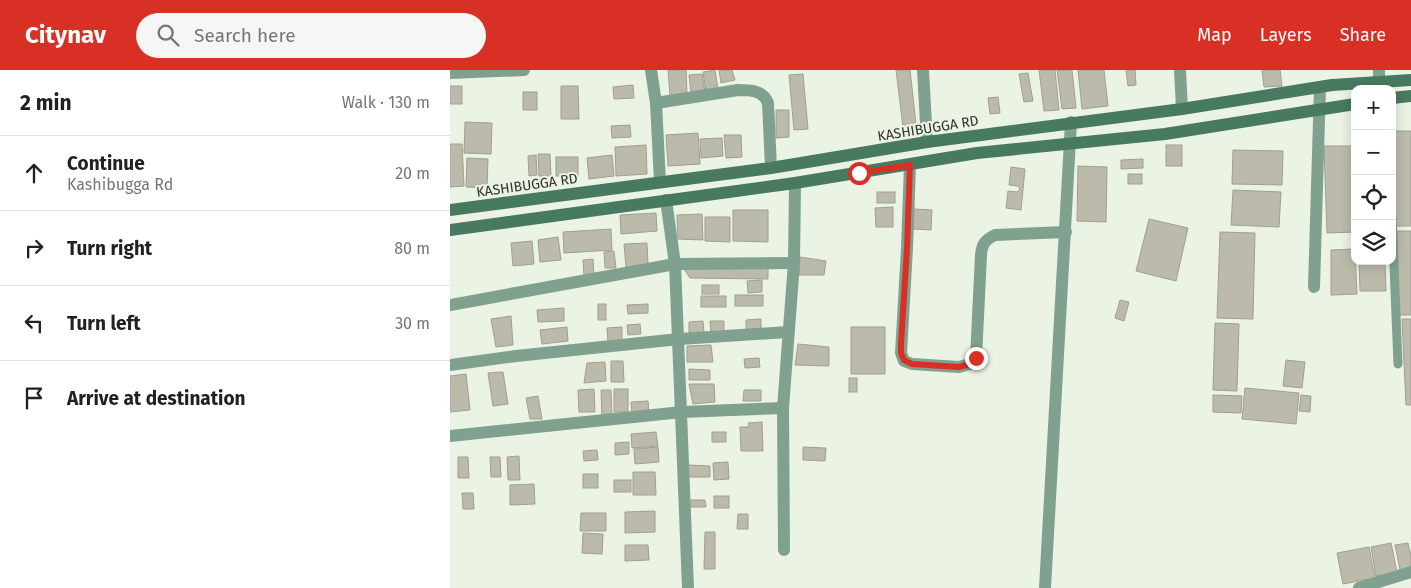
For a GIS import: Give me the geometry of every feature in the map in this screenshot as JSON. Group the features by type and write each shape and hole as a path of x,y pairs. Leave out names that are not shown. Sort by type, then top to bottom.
{"main road":[{"name":"KASHIBUGGA RD","path":"450,210 771,168 927,142 1071,122 1182,109 1379,76 1411,80"},
{"path":"1396,98 1411,96"},
{"path":"450,230 795,183 977,153 1165,134 1351,105"}],"street":[{"path":"450,73 524,70"},
{"path":"651,70 656,103 660,182"},
{"path":"923,70 927,142"},
{"path":"1180,70 1182,109"},
{"path":"1314,287 1320,87"},
{"path":"656,103 738,90 751,90 761,93 768,103 771,168"},
{"path":"1045,588 1071,122"},
{"path":"910,165 901,353 904,360 912,364 959,367 970,364 976,358 981,255 982,246 987,239 995,235 1066,232"},
{"path":"784,550 783,408 794,263 795,183"},
{"path":"666,200 675,264 688,588"},
{"path":"450,305 675,264 794,263"},
{"path":"450,365 679,339 788,332"},
{"path":"450,436 682,412 783,408"},
{"path":"1360,588 1411,572"}],"lane":[{"path":"1392,220 1398,364"}],"building":[{"path":"668,70 686,70 687,94 670,95"},
{"path":"715,70 718,89 706,91 703,72"},
{"path":"719,70 732,70 735,80 721,83"},
{"path":"896,70 910,70 917,133 904,135"},
{"path":"1039,70 1055,70 1059,110 1044,111"},
{"path":"1057,70 1072,70 1076,108 1062,109"},
{"path":"1078,70 1104,70 1108,106 1082,109"},
{"path":"1126,70 1135,70 1136,85 1128,86"},
{"path":"1262,70 1280,70 1282,86 1264,87"},
{"path":"1028,73 1033,101 1024,102 1019,74"},
{"path":"702,74 705,92 691,93 689,75"},
{"path":"803,74 808,129 794,130 789,75"},
{"path":"633,85 634,98 614,99 613,87"},
{"path":"450,86 462,86 462,104 450,104"},
{"path":"561,86 578,86 579,119 561,119"},
{"path":"523,92 537,92 537,110 523,110"},
{"path":"998,97 1000,113 990,114 988,98"},
{"path":"776,110 789,110 789,137 776,138"},
{"path":"465,122 492,123 491,154 464,153"},
{"path":"630,125 631,137 612,138 611,126"},
{"path":"1396,131 1411,131 1411,226 1396,226"},
{"path":"698,133 700,164 668,166 666,135"},
{"path":"724,135 741,135 742,157 726,158"},
{"path":"722,138 723,156 701,158 700,139"},
{"path":"450,144 462,144 464,186 450,187"},
{"path":"646,145 647,174 616,176 615,147"},
{"path":"1166,145 1182,145 1182,166 1166,166"},
{"path":"1324,146 1351,146 1351,232 1327,233"},
{"path":"1233,150 1283,151 1282,185 1232,184"},
{"path":"538,154 550,154 551,176 539,176"},
{"path":"536,155 537,175 529,176 528,156"},
{"path":"612,155 614,176 589,179 587,158"},
{"path":"556,157 578,157 578,176 556,176"},
{"path":"467,158 488,159 487,188 466,187"},
{"path":"1143,159 1143,168 1121,169 1121,160"},
{"path":"1078,166 1107,167 1106,222 1077,221"},
{"path":"1011,167 1025,169 1021,210 1006,208 1008,191 1017,192 1020,189 1018,186 1009,185"},
{"path":"1128,174 1142,174 1142,184 1128,184"},
{"path":"1233,190 1281,192 1279,227 1231,225"},
{"path":"877,192 895,192 895,203 877,203"},
{"path":"893,207 893,227 876,227 875,208"},
{"path":"914,209 932,210 931,230 913,229"},
{"path":"733,210 768,210 768,242 733,241"},
{"path":"656,213 657,231 621,234 620,215"},
{"path":"702,214 703,240 678,239 677,215"},
{"path":"705,217 730,217 730,242 705,241"},
{"path":"1149,219 1188,228 1176,281 1136,271"},
{"path":"611,229 612,250 564,253 563,232"},
{"path":"1397,231 1411,231 1411,315 1399,315"},
{"path":"1220,232 1255,233 1253,319 1217,318"},
{"path":"558,237 561,260 540,262 538,240"},
{"path":"532,241 534,264 513,266 511,243"},
{"path":"647,243 648,265 626,267 624,244"},
{"path":"1351,249 1351,265 1356,265 1357,294 1331,295 1331,250"},
{"path":"614,251 616,268 605,268 604,252"},
{"path":"800,257 826,261 824,275 799,275"},
{"path":"593,259 594,276 584,277 583,260"},
{"path":"1359,265 1385,265 1386,291 1360,291"},
{"path":"768,268 768,279 690,278 684,269"},
{"path":"762,280 762,292 748,293 747,281"},
{"path":"702,285 719,285 719,294 702,294"},
{"path":"735,295 763,295 763,306 735,306"},
{"path":"701,296 726,296 726,307 701,307"},
{"path":"1120,300 1129,302 1124,321 1115,318"},
{"path":"598,304 606,304 606,320 598,320"},
{"path":"648,304 648,313 628,314 627,305"},
{"path":"564,308 564,321 538,322 537,310"},
{"path":"511,316 513,345 496,347 491,319"},
{"path":"761,319 761,330 746,331 746,320"},
{"path":"1402,319 1411,319 1411,405 1406,405"},
{"path":"703,321 704,333 689,333 689,322"},
{"path":"710,321 724,321 724,333 711,334"},
{"path":"1215,323 1239,324 1237,391 1213,390"},
{"path":"640,324 641,334 628,335 627,325"},
{"path":"567,327 568,341 542,344 540,330"},
{"path":"622,327 622,342 608,343 607,328"},
{"path":"851,327 885,327 885,374 851,374"},
{"path":"798,344 829,347 829,366 795,365"},
{"path":"711,345 713,362 687,362 687,346"},
{"path":"759,358 760,367 745,368 744,359"},
{"path":"1286,360 1305,362 1302,388 1283,386"},
{"path":"611,361 623,361 624,382 611,382"},
{"path":"605,362 606,381 584,383 587,363"},
{"path":"689,369 710,370 710,380 689,380"},
{"path":"503,372 508,404 493,406 488,373"},
{"path":"466,374 470,410 450,412 450,376"},
{"path":"849,378 857,378 857,392 849,392"},
{"path":"689,384 714,384 715,402 693,404"},
{"path":"1245,388 1299,393 1296,424 1242,419"},
{"path":"594,389 595,412 579,412 578,390"},
{"path":"614,389 628,389 628,412 614,412"},
{"path":"601,390 611,390 612,418 602,419"},
{"path":"744,390 761,390 761,401 743,401"},
{"path":"1213,395 1242,396 1241,413 1213,412"},
{"path":"1301,395 1311,396 1310,412 1299,411"},
{"path":"538,396 542,419 530,419 526,398"},
{"path":"648,401 649,413 632,414 631,402"},
{"path":"762,422 763,451 741,451 740,427 749,427 748,423"},
{"path":"656,432 658,446 632,448 631,434"},
{"path":"712,432 726,432 726,442 712,442"},
{"path":"629,442 629,454 615,455 615,443"},
{"path":"658,447 659,462 635,464 634,449"},
{"path":"803,447 826,448 825,461 803,460"},
{"path":"597,450 598,460 584,461 583,451"},
{"path":"519,456 520,480 508,480 507,457"},
{"path":"458,457 468,457 469,478 458,478"},
{"path":"490,457 500,457 501,477 491,477"},
{"path":"728,462 729,479 714,480 713,463"},
{"path":"688,465 710,466 710,477 688,477"},
{"path":"633,472 655,472 656,495 633,495"},
{"path":"583,474 598,474 598,488 583,488"},
{"path":"614,480 631,480 631,492 614,492"},
{"path":"534,484 535,504 510,505 510,485"},
{"path":"462,493 473,493 474,509 463,509"},
{"path":"714,496 729,496 729,508 714,508"},
{"path":"691,500 705,500 706,507 691,507"},
{"path":"655,511 655,532 625,533 625,512"},
{"path":"581,513 606,513 606,531 580,531"},
{"path":"738,514 748,514 748,529 737,529"},
{"path":"705,532 715,532 715,569 704,569"},
{"path":"583,533 603,534 602,554 582,553"},
{"path":"1391,543 1397,572 1376,576 1371,547"},
{"path":"1408,543 1411,568 1400,570 1395,545"},
{"path":"625,545 648,545 649,560 625,561"},
{"path":"1369,547 1375,578 1343,584 1337,553"}],"route":[{"path":"859,173 910,165 901,344 901,353 904,360 912,364 959,367 970,364 976,358"}]}
